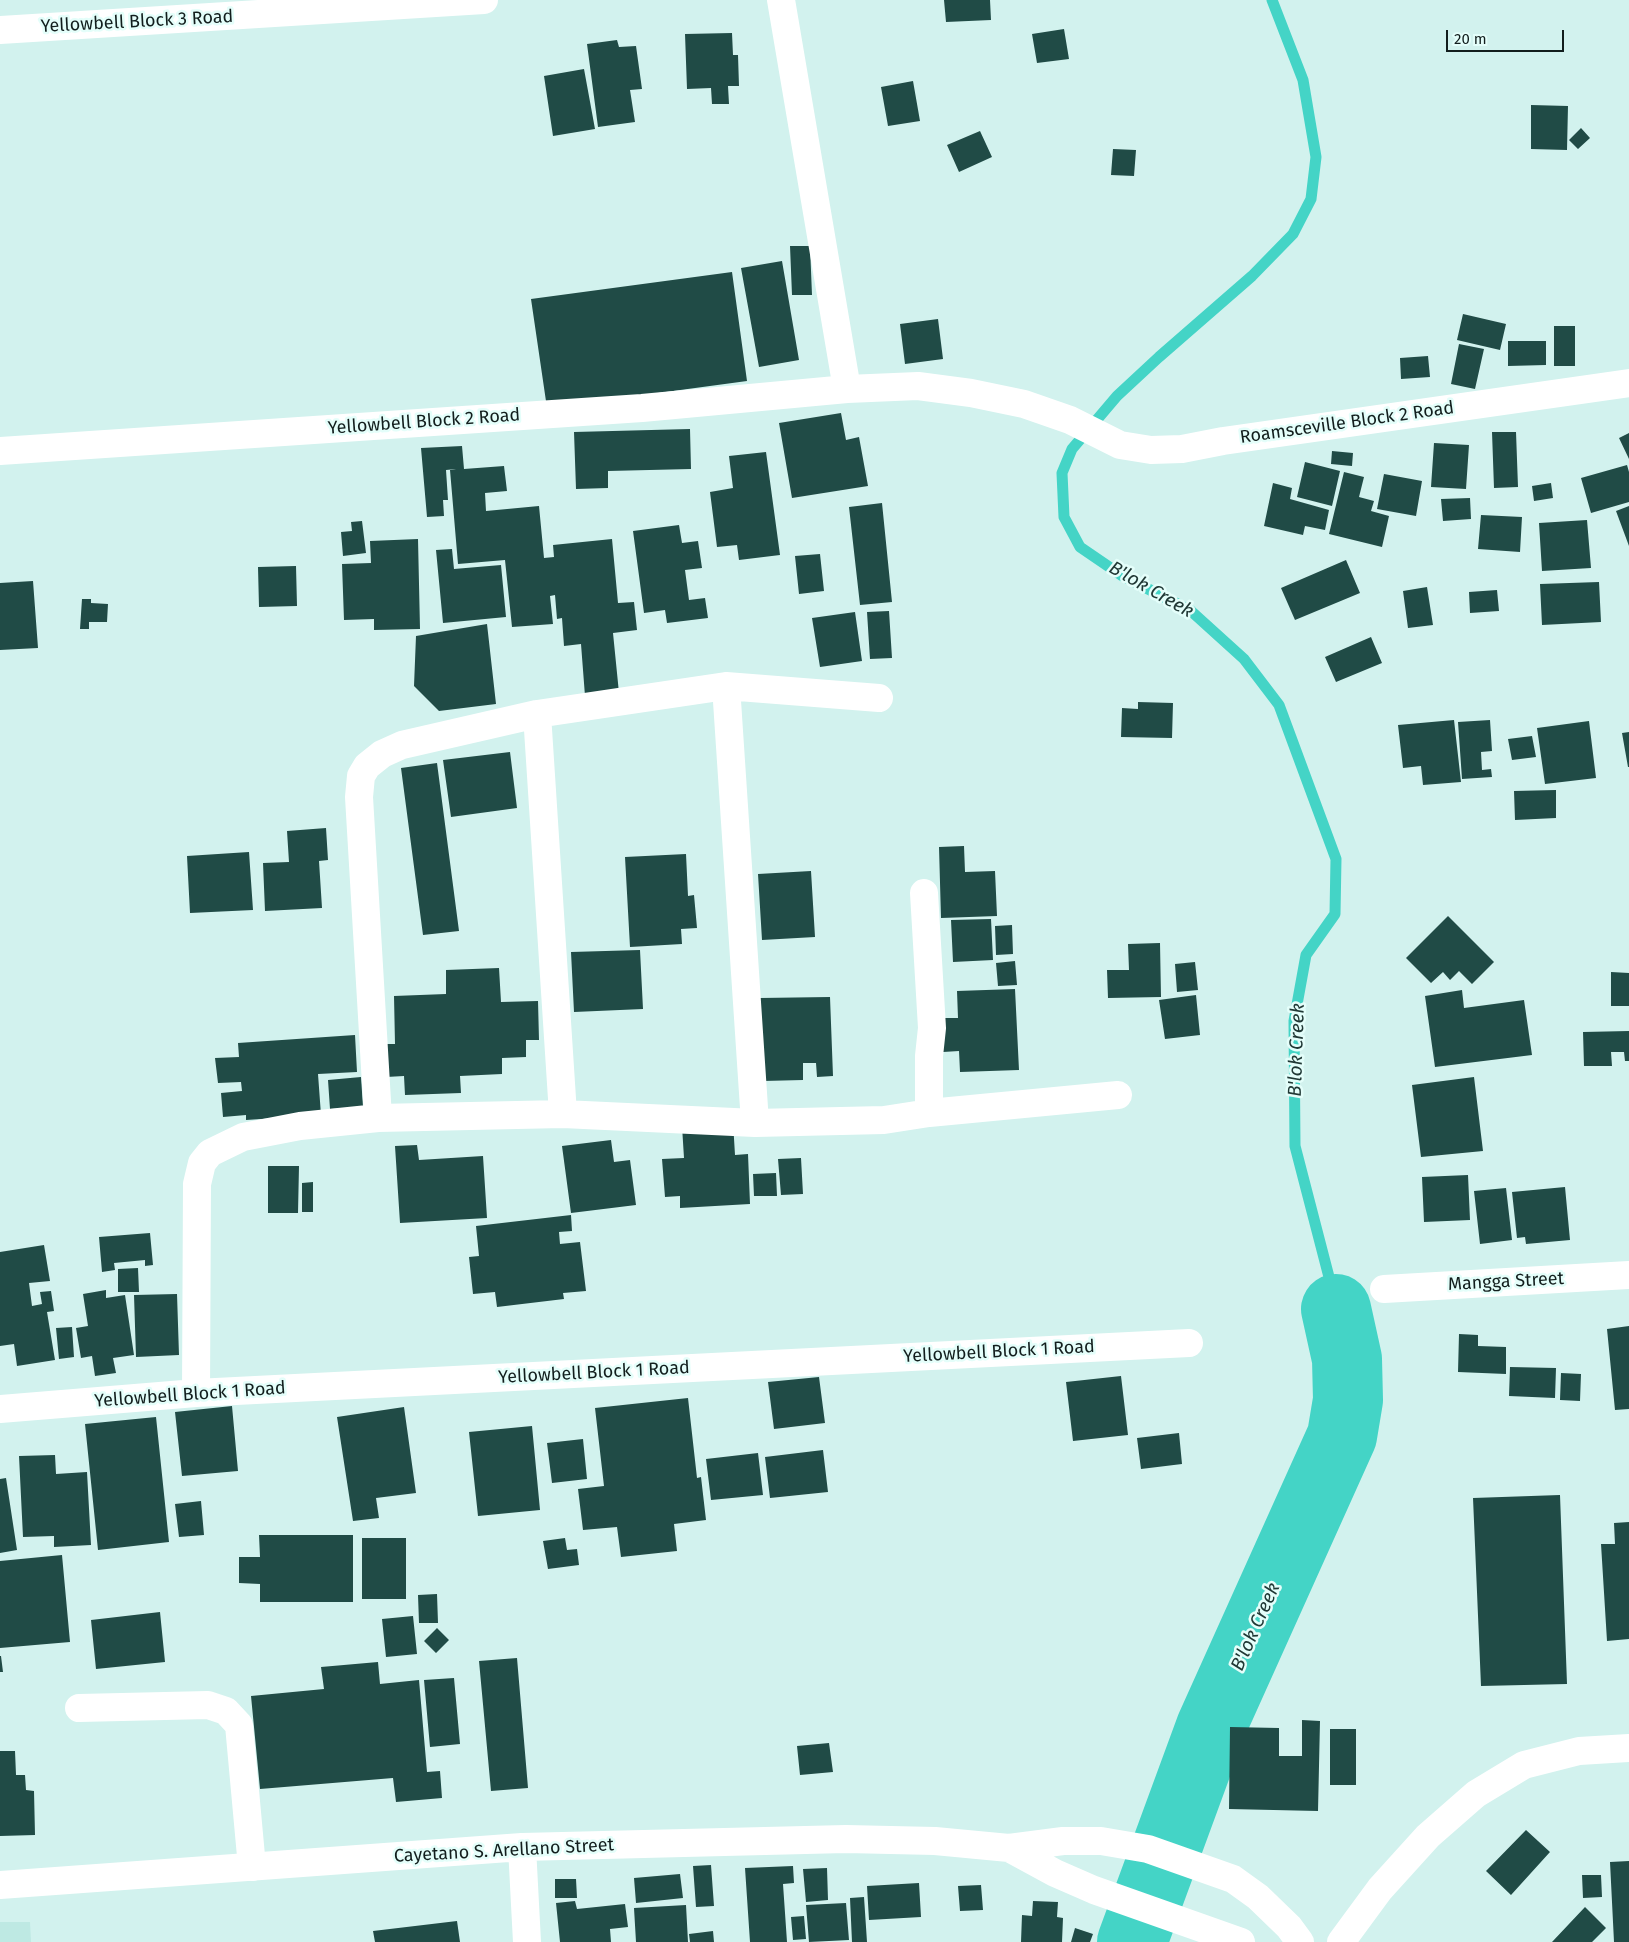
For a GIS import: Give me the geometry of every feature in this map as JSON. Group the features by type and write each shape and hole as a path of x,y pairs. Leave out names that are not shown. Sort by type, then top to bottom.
{"street":[{"name":"Yellowbell Block 3 Road","path":"0,30 484,0"},
{"path":"781,0 847,389"},
{"name":"Roamsceville Block 2 Road","path":"1070,420 1120,445 1151,450 1182,449 1223,441 1629,383"},
{"name":"Yellowbell Block 2 Road","path":"0,451 642,408 847,389 918,386 971,393 1024,404 1070,420"},
{"path":"726,686 755,1123"},
{"path":"378,1118 359,797 361,776 367,766 382,754 402,745 537,714 726,686 879,698"},
{"path":"537,714 564,1114"},
{"path":"924,893 932,1028 929,1056 929,1113"},
{"path":"196,1393 195,1226 197,1184 202,1164 210,1153 243,1137 300,1126 378,1118 564,1114 755,1123 884,1120 929,1113 1118,1095"},
{"name":"Mangga Street","path":"1384,1289 1629,1275"},
{"name":"Yellowbell Block 1 Road","path":"0,1409 196,1393 1189,1343"},
{"path":"79,1708 208,1705 226,1711 238,1725 252,1867"},
{"path":"1341,1942 1380,1889 1428,1836 1476,1794 1524,1766 1579,1751 1629,1748"},
{"name":"Cayetano S. Arellano Street","path":"0,1885 522,1847 846,1839 935,1841 1009,1848 1063,1841 1101,1841 1148,1849 1225,1875 1258,1897 1289,1927 1300,1942"},
{"path":"522,1847 527,1942"},
{"name":"Cayetano S. Arellano Street","path":"1009,1848 1055,1874 1130,1904 1241,1942"}],"shaded area":[{"path":"0,1922 30,1922 31,1942 0,1942"}],"building":[{"path":"944,0 990,0 991,20 946,22"},
{"path":"1064,29 1069,59 1037,63 1032,34"},
{"path":"732,33 733,55 738,55 739,86 728,86 729,104 712,104 711,88 687,89 685,34"},
{"path":"617,40 619,47 636,46 642,89 630,90 635,122 598,127 587,44"},
{"path":"584,69 595,129 553,136 544,76"},
{"path":"913,81 920,121 888,126 881,87"},
{"path":"1531,105 1568,106 1567,150 1531,149"},
{"path":"1581,128 1590,138 1578,149 1569,140"},
{"path":"980,131 992,157 959,172 947,145"},
{"path":"1113,149 1136,150 1134,176 1111,175"},
{"path":"790,246 810,246 812,295 792,295"},
{"path":"782,261 799,360 759,367 741,268"},
{"path":"732,272 747,381 547,408 531,299"},
{"path":"1463,314 1506,324 1500,350 1457,340"},
{"path":"938,319 943,359 905,364 900,324"},
{"path":"1554,326 1575,326 1575,366 1554,366"},
{"path":"1508,341 1546,341 1546,365 1508,366"},
{"path":"1459,344 1484,349 1475,389 1451,384"},
{"path":"1428,356 1430,377 1401,379 1400,358"},
{"path":"841,413 846,440 859,437 868,486 792,498 779,423"},
{"path":"690,429 691,469 608,471 608,488 576,489 574,432"},
{"path":"1492,432 1516,432 1518,487 1494,488"},
{"path":"1629,433 1629,459 1619,438"},
{"path":"1434,443 1469,445 1466,489 1431,487"},
{"path":"462,446 464,469 504,466 507,491 485,493 486,511 539,506 544,558 554,557 553,545 612,539 618,603 634,602 637,630 613,633 619,693 585,696 581,644 564,646 562,618 557,619 555,595 550,596 553,624 512,627 505,560 458,564 450,470 456,469 446,470 448,500 443,500 444,516 427,517 421,448"},
{"path":"1332,451 1353,453 1352,466 1331,464"},
{"path":"766,452 780,555 739,560 737,545 717,547 710,492 733,488 729,456"},
{"path":"1305,462 1340,471 1332,506 1297,497"},
{"path":"1627,465 1629,472 1629,502 1591,513 1581,478"},
{"path":"1344,472 1364,477 1359,497 1374,501 1371,511 1389,516 1382,547 1329,534"},
{"path":"1384,474 1422,481 1416,516 1377,509"},
{"path":"1273,483 1292,488 1290,499 1329,510 1325,530 1305,526 1303,535 1264,526"},
{"path":"1551,483 1553,498 1534,501 1532,486"},
{"path":"1470,498 1471,519 1443,521 1441,499"},
{"path":"882,503 892,602 860,605 849,507"},
{"path":"1629,506 1629,546 1616,511"},
{"path":"1481,515 1522,517 1520,552 1478,549"},
{"path":"1587,520 1591,568 1542,571 1539,523"},
{"path":"362,521 366,553 343,556 341,532 352,531 351,522"},
{"path":"679,525 682,543 698,541 702,568 685,570 689,600 705,598 708,618 667,623 665,610 644,613 633,531"},
{"path":"418,539 420,629 374,630 374,619 344,620 342,564 371,563 370,541"},
{"path":"452,549 454,569 501,565 506,617 443,623 436,550"},
{"path":"820,554 824,591 799,594 795,556"},
{"path":"1346,560 1360,593 1295,620 1281,588"},
{"path":"296,566 297,606 259,607 258,567"},
{"path":"33,581 38,648 0,650 0,583"},
{"path":"1599,582 1601,622 1542,625 1540,584"},
{"path":"1427,587 1433,625 1408,628 1403,591"},
{"path":"1497,590 1499,611 1470,613 1469,592"},
{"path":"82,599 91,599 91,603 108,604 107,622 89,622 89,629 80,629"},
{"path":"889,611 892,658 870,659 867,612"},
{"path":"855,612 862,661 820,667 812,618"},
{"path":"487,624 496,704 439,711 414,686 416,636"},
{"path":"1371,637 1382,663 1336,682 1325,657"},
{"path":"1138,702 1173,703 1172,738 1121,737 1122,708 1138,709"},
{"path":"1454,720 1461,782 1423,785 1421,766 1403,768 1398,725"},
{"path":"1490,720 1492,751 1481,752 1482,770 1491,769 1492,777 1462,779 1458,722"},
{"path":"1589,721 1596,778 1545,784 1537,728"},
{"path":"1629,732 1629,767 1628,767 1622,733"},
{"path":"1532,736 1536,757 1512,760 1508,739"},
{"path":"510,752 517,808 451,817 443,760"},
{"path":"437,763 459,931 423,935 401,768"},
{"path":"1556,790 1556,818 1515,820 1514,791"},
{"path":"326,828 328,860 319,861 322,908 265,911 263,863 289,862 287,831"},
{"path":"964,846 965,872 995,871 997,916 941,918 939,847"},
{"path":"249,852 253,910 190,913 187,856"},
{"path":"686,854 688,896 694,895 697,928 681,929 682,944 630,947 625,857"},
{"path":"811,871 815,937 762,940 758,874"},
{"path":"1448,916 1494,962 1472,984 1459,971 1450,980 1443,972 1431,983 1406,958"},
{"path":"991,919 993,960 953,962 951,920"},
{"path":"1012,925 1013,954 996,955 995,926"},
{"path":"1160,943 1161,997 1108,998 1107,970 1129,970 1128,944"},
{"path":"640,950 643,1009 574,1012 571,952"},
{"path":"1015,961 1017,985 998,986 996,963"},
{"path":"1195,962 1198,990 1177,992 1175,964"},
{"path":"499,968 501,1002 538,1001 539,1040 526,1040 526,1057 502,1058 502,1074 460,1076 461,1093 405,1095 404,1076 386,1077 385,1044 395,1044 394,996 446,994 446,970"},
{"path":"1611,972 1629,973 1629,1006 1611,1006"},
{"path":"1015,989 1019,1070 960,1072 959,1051 943,1052 942,1018 958,1018 957,991"},
{"path":"1462,990 1464,1008 1524,1000 1532,1055 1435,1067 1425,996"},
{"path":"1196,995 1200,1035 1165,1039 1159,1000"},
{"path":"830,997 833,1076 817,1077 816,1063 803,1063 803,1080 763,1081 760,998"},
{"path":"1629,1031 1629,1061 1625,1061 1624,1052 1611,1052 1612,1066 1584,1066 1583,1032"},
{"path":"355,1035 357,1072 318,1074 321,1115 246,1120 246,1115 223,1117 221,1093 242,1091 241,1082 218,1083 215,1058 239,1057 238,1043"},
{"path":"361,1077 363,1107 330,1109 328,1080"},
{"path":"1474,1077 1483,1151 1421,1157 1412,1085"},
{"path":"733,1122 735,1155 748,1154 750,1204 680,1208 680,1196 665,1197 662,1159 684,1158 682,1126"},
{"path":"611,1140 614,1162 630,1160 636,1205 571,1213 562,1146"},
{"path":"417,1145 419,1160 483,1156 487,1218 400,1223 395,1146"},
{"path":"801,1158 803,1194 781,1195 778,1159"},
{"path":"268,1166 299,1166 298,1213 268,1213"},
{"path":"776,1173 777,1196 754,1196 753,1174"},
{"path":"1468,1175 1470,1220 1424,1222 1422,1177"},
{"path":"313,1182 313,1212 302,1212 302,1183"},
{"path":"1565,1187 1570,1240 1526,1244 1525,1237 1517,1238 1512,1192"},
{"path":"1506,1188 1512,1240 1480,1244 1474,1191"},
{"path":"571,1215 572,1231 559,1232 560,1244 580,1242 586,1291 563,1293 564,1299 497,1307 495,1292 473,1294 469,1257 479,1256 476,1226"},
{"path":"150,1233 153,1265 145,1266 145,1260 114,1263 115,1270 102,1272 99,1237"},
{"path":"44,1245 50,1281 29,1283 32,1306 42,1304 40,1292 51,1291 54,1311 47,1312 55,1360 17,1366 14,1344 0,1346 0,1252"},
{"path":"138,1268 139,1292 118,1292 118,1269"},
{"path":"106,1290 106,1298 125,1295 134,1355 113,1358 116,1373 95,1376 92,1356 81,1358 76,1328 88,1326 83,1294"},
{"path":"177,1294 179,1355 136,1357 134,1295"},
{"path":"1629,1326 1629,1409 1615,1410 1607,1329"},
{"path":"72,1327 74,1357 59,1359 56,1328"},
{"path":"1459,1334 1478,1335 1478,1346 1506,1347 1506,1374 1458,1372"},
{"path":"1510,1367 1556,1368 1555,1398 1509,1396"},
{"path":"1561,1373 1581,1374 1580,1401 1560,1400"},
{"path":"1121,1376 1128,1435 1073,1441 1066,1382"},
{"path":"819,1377 825,1423 774,1429 768,1382"},
{"path":"688,1398 697,1478 701,1477 706,1520 674,1524 677,1551 621,1557 617,1527 583,1530 578,1489 604,1486 595,1408"},
{"path":"232,1406 238,1471 182,1476 175,1412"},
{"path":"404,1407 416,1493 376,1498 379,1518 353,1521 337,1417"},
{"path":"156,1417 169,1542 98,1550 85,1424"},
{"path":"532,1426 540,1510 478,1516 469,1432"},
{"path":"1179,1433 1182,1464 1141,1469 1137,1438"},
{"path":"583,1439 587,1479 552,1483 547,1443"},
{"path":"823,1450 828,1492 770,1498 765,1457"},
{"path":"758,1453 763,1495 711,1500 706,1459"},
{"path":"55,1455 56,1474 87,1472 91,1545 54,1547 54,1536 23,1537 19,1456"},
{"path":"6,1478 17,1550 0,1553 0,1479"},
{"path":"1560,1495 1567,1684 1481,1686 1473,1498"},
{"path":"201,1501 204,1535 179,1537 175,1504"},
{"path":"1629,1522 1629,1639 1607,1641 1601,1544 1615,1544 1614,1523"},
{"path":"259,1535 353,1535 353,1602 260,1602 260,1584 239,1583 239,1557 260,1557"},
{"path":"362,1538 406,1538 406,1599 362,1599"},
{"path":"565,1538 567,1550 577,1549 579,1565 548,1569 543,1541"},
{"path":"62,1555 70,1642 0,1648 0,1561"},
{"path":"437,1594 438,1623 419,1623 418,1595"},
{"path":"160,1612 165,1662 96,1669 91,1620"},
{"path":"413,1616 417,1654 386,1657 382,1619"},
{"path":"437,1628 449,1640 436,1653 424,1641"},
{"path":"1,1656 3,1672 0,1672"},
{"path":"517,1658 528,1788 491,1791 479,1661"},
{"path":"378,1662 380,1684 419,1680 427,1772 440,1771 442,1798 396,1802 393,1778 260,1789 251,1696 324,1689 321,1667"},
{"path":"454,1678 460,1744 430,1747 424,1680"},
{"path":"1302,1720 1320,1721 1318,1811 1229,1809 1230,1727 1279,1728 1279,1756 1302,1756"},
{"path":"1330,1729 1356,1729 1356,1785 1330,1785"},
{"path":"829,1743 833,1772 800,1775 797,1746"},
{"path":"0,1751 15,1751 16,1775 25,1775 26,1790 34,1791 35,1835 0,1836"},
{"path":"1526,1830 1550,1852 1511,1895 1486,1871"},
{"path":"1629,1861 1629,1942 1614,1942 1610,1862"},
{"path":"711,1865 714,1906 696,1907 693,1866"},
{"path":"793,1866 794,1883 783,1884 787,1942 750,1942 745,1868"},
{"path":"827,1868 828,1900 806,1902 803,1869"},
{"path":"680,1874 683,1898 636,1903 634,1878"},
{"path":"1582,1875 1601,1875 1602,1897 1583,1898"},
{"path":"555,1879 576,1879 577,1898 555,1898"},
{"path":"919,1883 921,1917 869,1920 867,1886"},
{"path":"981,1885 983,1910 960,1911 958,1886"},
{"path":"864,1897 867,1942 852,1942 850,1898"},
{"path":"575,1901 577,1909 625,1904 628,1927 610,1929 611,1942 560,1942 556,1903"},
{"path":"1033,1901 1058,1902 1057,1917 1063,1918 1062,1942 1021,1942 1022,1915 1032,1916"},
{"path":"846,1903 849,1940 809,1942 806,1905"},
{"path":"686,1905 688,1942 636,1942 634,1908"},
{"path":"1585,1907 1606,1928 1592,1942 1552,1942"},
{"path":"804,1916 806,1939 793,1940 791,1917"},
{"path":"457,1921 460,1942 375,1942 373,1931"},
{"path":"1075,1928 1093,1934 1090,1942 1071,1942"},
{"path":"713,1931 714,1942 690,1942 689,1934"}],"waterway":[{"name":"B'lok Creek","path":"1272,0 1303,80 1316,157 1311,199 1293,234 1252,276 1117,396 1072,449 1062,473 1064,517 1080,547 1121,575 1191,611 1244,659 1279,705 1336,859 1335,914 1306,955 1294,1021 1295,1146 1329,1277"},
{"name":"B'lok Creek","path":"1132,1942 1211,1727 1342,1436 1348,1400 1347,1359 1336,1309"}]}
